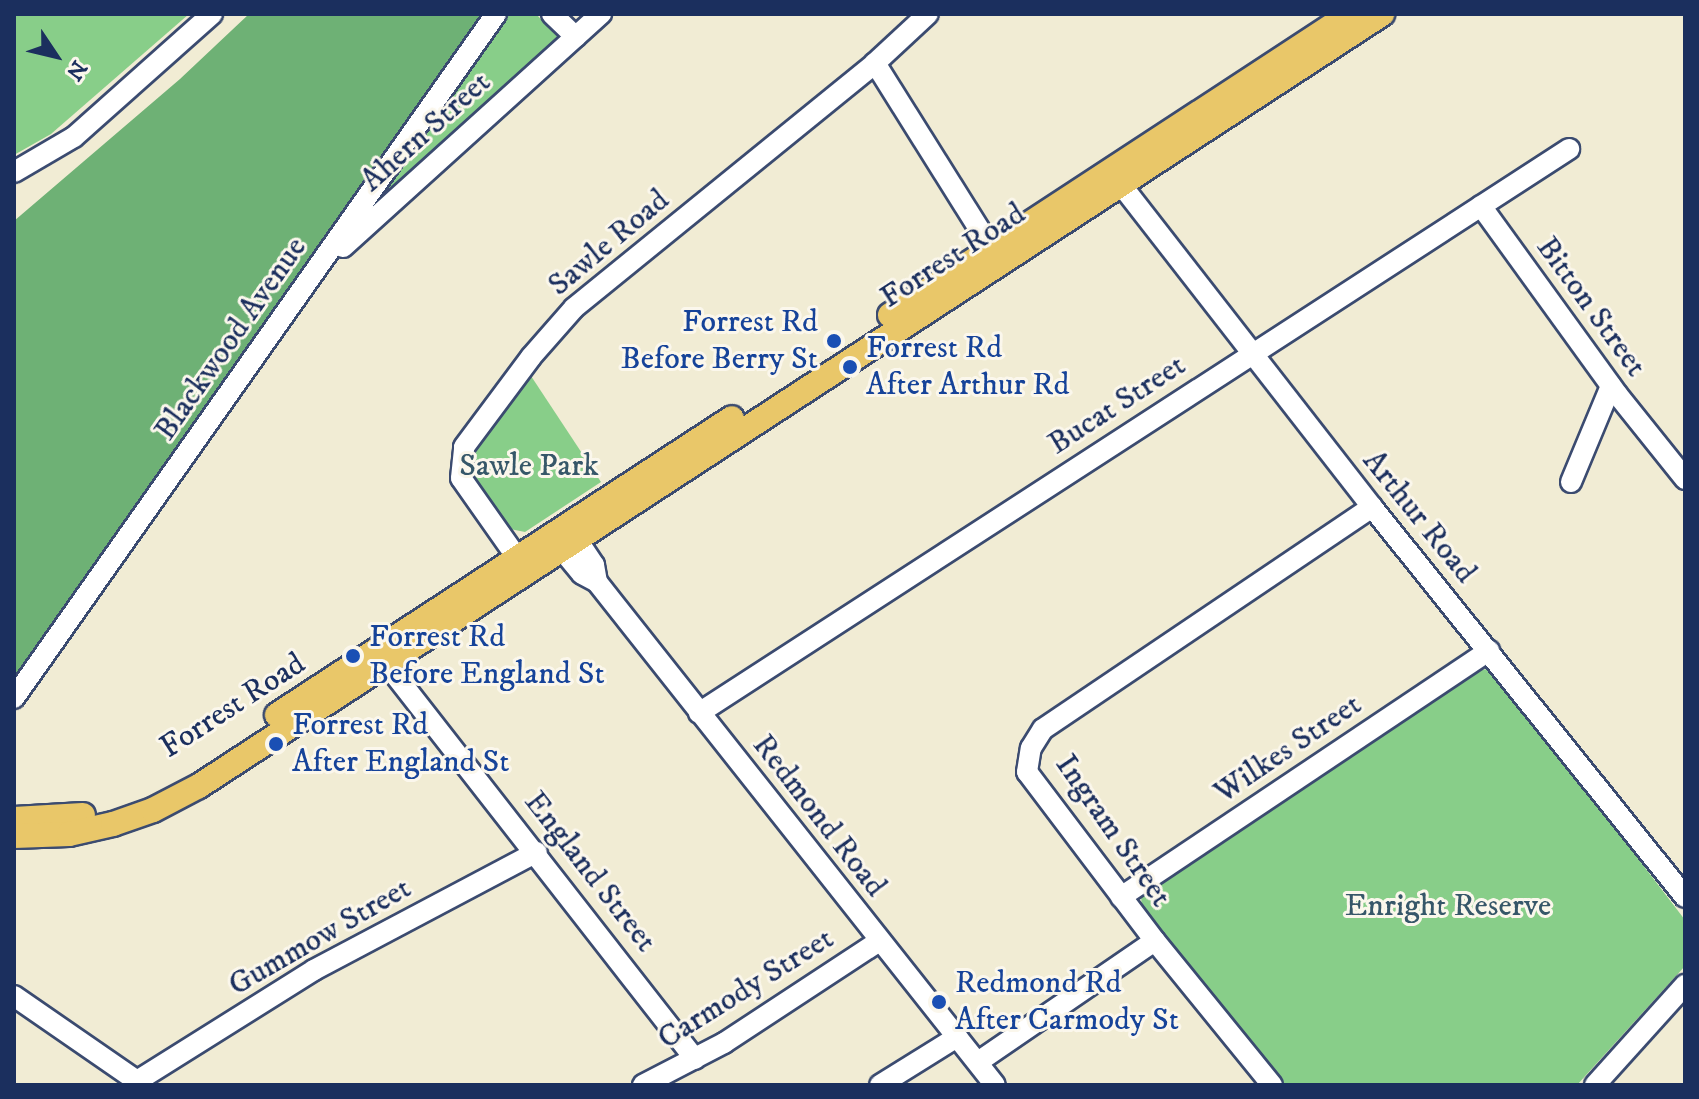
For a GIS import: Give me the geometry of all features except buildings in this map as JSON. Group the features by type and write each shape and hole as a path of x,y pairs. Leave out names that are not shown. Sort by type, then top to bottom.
{"main road":[{"name":"Forrest Road","path":"1116,178 1350,14"},
{"name":"Forrest Road","path":"14,819 92,813 120,807 165,788 380,657 1116,178 1382,14"},
{"name":"Forrest Road","path":"14,836 83,831 153,810 199,786 380,657"}],"street":[{"path":"14,172 74,137 212,14"},
{"name":"Blackwood Avenue","path":"14,698 496,14"},
{"path":"552,14 576,37"},
{"name":"Ahern Street","path":"315,271 601,14"},
{"name":"Sawle Road","path":"522,565 461,478 464,447 531,357 574,308 875,63 928,14"},
{"path":"875,63 996,256"},
{"name":"Bucat Street","path":"699,713 1569,149"},
{"name":"Arthur Road","path":"1116,178 1372,507 1685,897"},
{"name":"Bitton Street","path":"1481,206 1611,386 1685,479"},
{"path":"1571,482 1611,386"},
{"name":"Ingram Street","path":"1272,1085 1155,941 1027,772 1031,748 1043,729 1372,507"},
{"name":"Redmond Road","path":"564,538 594,565 597,582 995,1085"},
{"name":"Wilkes Street","path":"1121,897 1489,651"},
{"name":"England Street","path":"380,657 537,852 695,1059"},
{"name":"Gummow Street","path":"140,1083 314,970 537,852"},
{"name":"Carmody Street","path":"643,1085 695,1059 879,941"},
{"path":"978,1062 1155,941"},
{"path":"1595,1085 1685,985"},
{"path":"14,996 140,1083"},
{"path":"880,1085 957,1037"}],"green space":[{"path":"14,14 189,14 51,134 14,155"},
{"path":"249,14 486,14 14,677 14,221 180,79"},
{"path":"504,14 536,14 558,37 389,193 383,187"},
{"name":"Sawle Park","path":"531,376 601,482 525,532 510,529 473,474 474,452"},
{"name":"Enright Reserve","path":"1490,669 1497,674 1685,920 1685,966 1577,1085 1285,1085 1142,909 1141,896 1479,670"}],"place":[{"name":"Forrest Rd Before Berry St","path":"834,341"},
{"name":"Forrest Rd After Arthur Rd","path":"850,367"},
{"name":"Forrest Rd Before England St","path":"353,656"},
{"name":"Forrest Rd After England St","path":"276,744"},
{"name":"Redmond Rd After Carmody St","path":"939,1002"}]}
